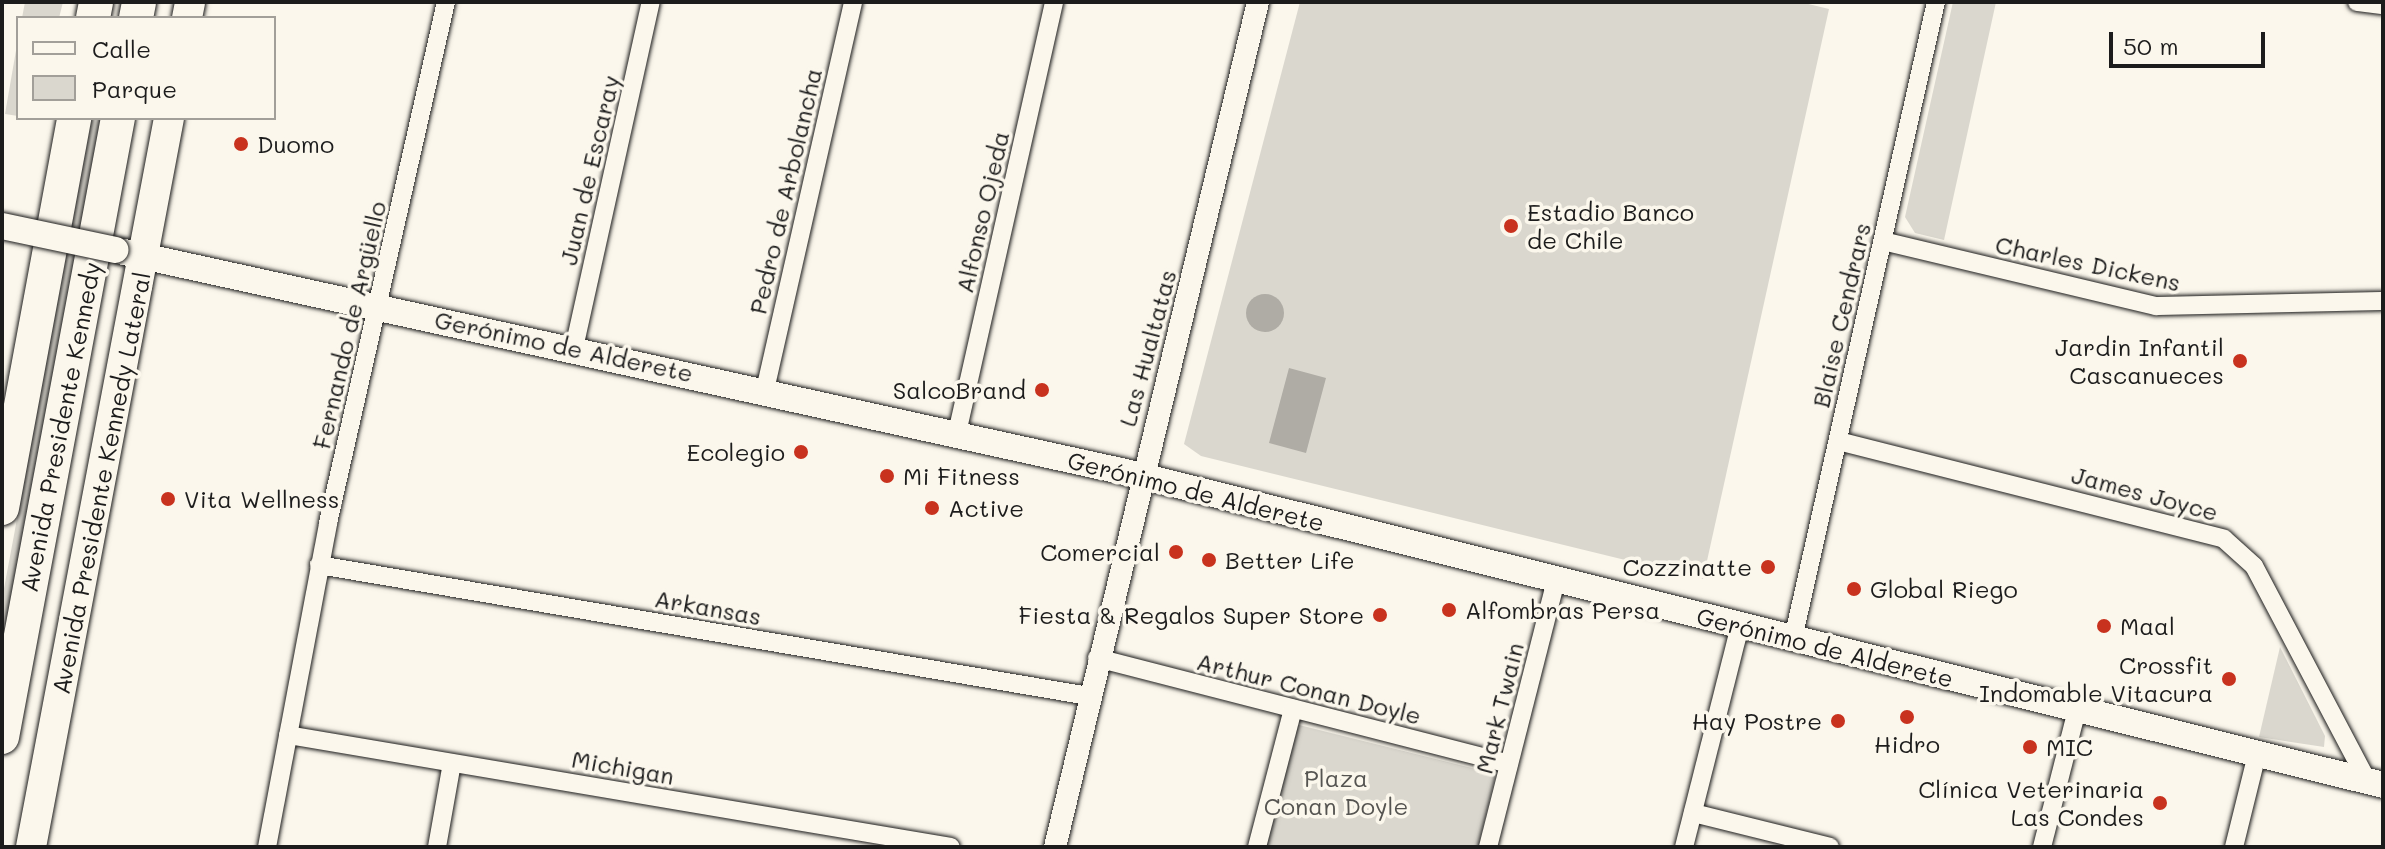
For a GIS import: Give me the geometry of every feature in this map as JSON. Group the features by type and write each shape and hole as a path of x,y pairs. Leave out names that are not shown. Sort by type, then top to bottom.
{"highway":[{"name":"Avenida Presidente Kennedy","path":"2,508 74,120"},
{"name":"Avenida Presidente Kennedy","path":"2,737 118,120"}],"main road":[{"name":"Avenida Presidente Kennedy Lateral","path":"31,847 130,253 168,120"},
{"name":"Gerónimo de Alderete","path":"2,226 574,348 1141,476 2376,784"}],"street":[{"name":"Fernando de Argüello","path":"267,847 319,565 446,2"},
{"name":"Juan de Escaray","path":"574,348 651,2"},
{"name":"Pedro de Arbolancha","path":"765,390 853,2"},
{"name":"Alfonso Ojeda","path":"957,433 1054,2"},
{"name":"Las Hualtatas","path":"1055,847 1097,658 1258,2"},
{"name":"Blaise Cendrars","path":"1793,639 1936,2"},
{"path":"2357,2 2383,5"},
{"name":"Charles Dickens","path":"1883,241 2156,306 2383,301"},
{"name":"James Joyce","path":"1838,441 2224,539 2254,566 2336,728 2376,784"},
{"name":"Arkansas","path":"319,565 1089,696"},
{"name":"Mark Twain","path":"1488,847 1556,580"},
{"path":"1684,847 1740,626"},
{"name":"Arthur Conan Doyle","path":"1097,658 1509,764"},
{"path":"1257,847 1293,709"},
{"path":"2042,847 2077,710"},
{"path":"2329,772 2336,728"},
{"name":"Michigan","path":"288,735 875,841 951,847"},
{"path":"2234,847 2257,754"},
{"path":"437,847 452,763"},
{"path":"1693,813 1830,847"}],"green space":[{"path":"25,2 63,2 60,16 22,16"},
{"name":"Estadio Banco de Chile","path":"1300,2 1800,2 1829,9 1703,579 1201,456 1184,444"},
{"path":"1953,2 1996,2 1944,240 1915,233 1905,217"},
{"path":"16,51 16,116 5,114"},
{"path":"92,120 102,120 2,653 2,599"},
{"path":"2280,647 2325,736 2324,747 2259,737"},
{"name":"Plaza Conan Doyle","path":"1295,724 1496,774 1478,847 1265,847"}],"shaded area":[{"path":"1265,294 1278,300 1284,313 1278,326 1265,332 1252,326 1246,313 1252,300"},
{"path":"1289,368 1326,378 1306,453 1269,443"}],"place":[{"name":"Duomo","path":"241,144"},
{"name":"Estadio Banco de Chile","path":"1511,226"},
{"name":"Jardin Infantil Cascanueces","path":"2240,361"},
{"name":"SalcoBrand","path":"1042,390"},
{"name":"Ecolegio","path":"801,452"},
{"name":"Mi Fitness","path":"887,476"},
{"name":"Vita Wellness","path":"168,499"},
{"name":"Active","path":"932,508"},
{"name":"Comercial","path":"1176,552"},
{"name":"Better Life","path":"1209,560"},
{"name":"Cozzinatte","path":"1768,567"},
{"name":"Global Riego","path":"1854,589"},
{"name":"Alfombras Persa","path":"1449,610"},
{"name":"Fiesta & Regalos Super Store","path":"1380,615"},
{"name":"Maal","path":"2104,626"},
{"name":"Crossfit Indomable Vitacura","path":"2229,679"},
{"name":"Hidro","path":"1907,717"},
{"name":"Hay Postre","path":"1838,721"},
{"name":"MIC","path":"2030,747"},
{"name":"Clínica Veterinaria Las Condes","path":"2160,803"}]}
